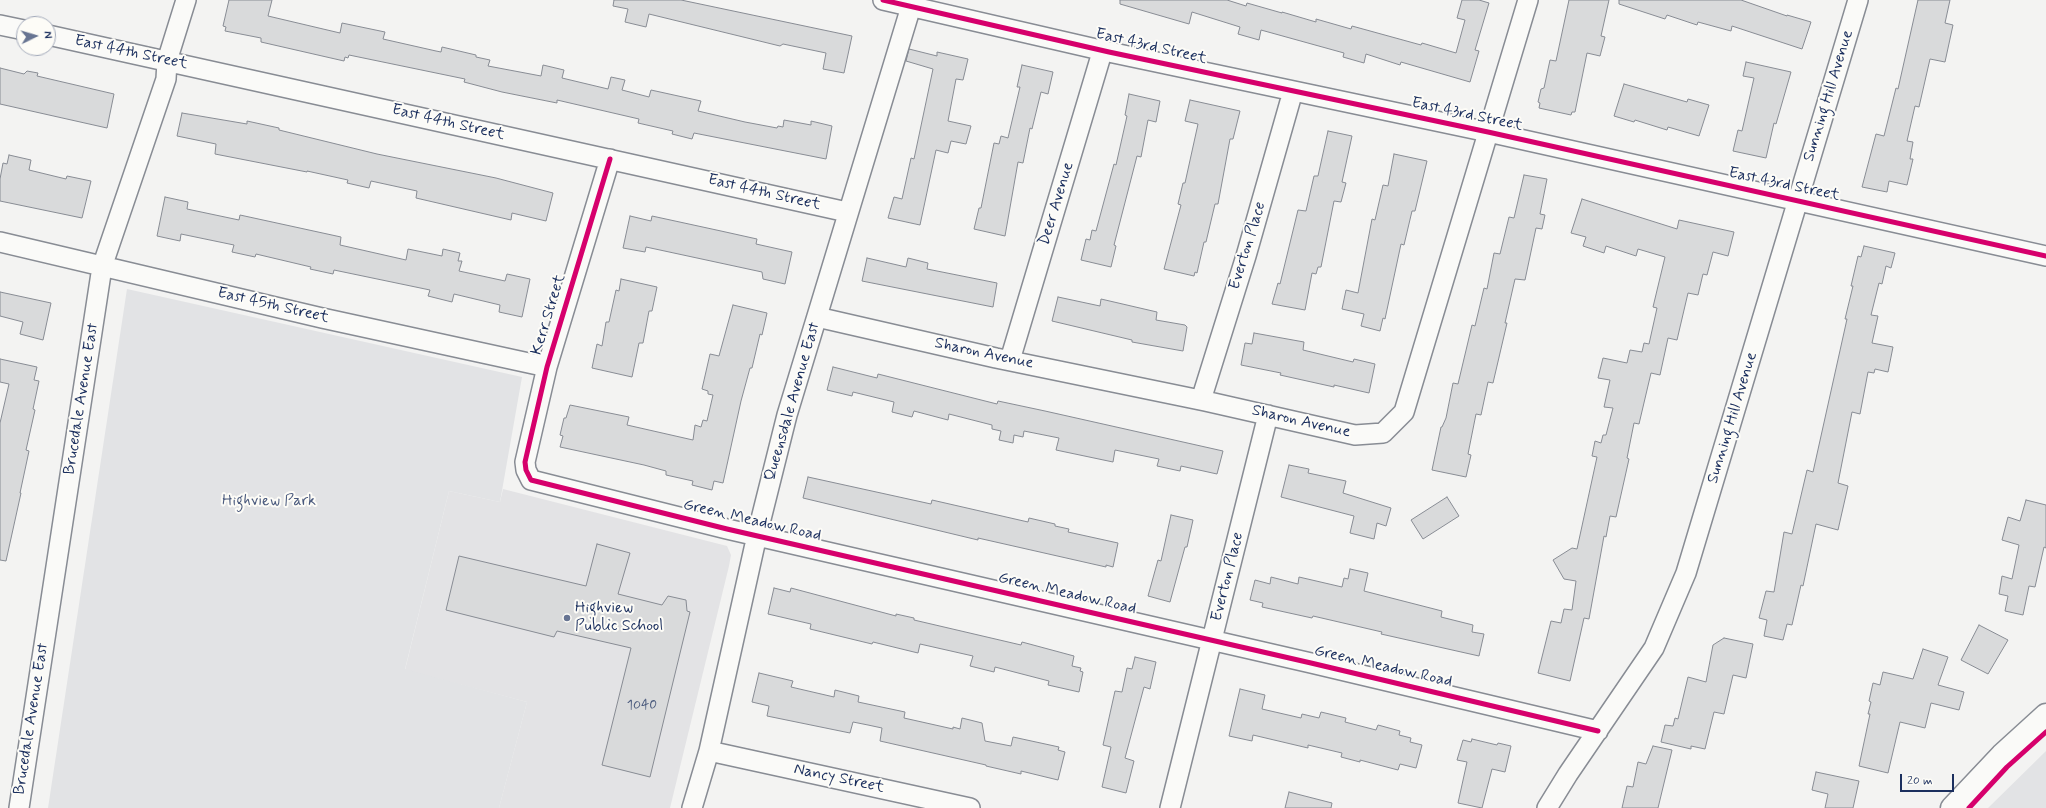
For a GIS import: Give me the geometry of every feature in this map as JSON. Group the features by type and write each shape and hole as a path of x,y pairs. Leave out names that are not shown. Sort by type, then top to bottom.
{"main road":[{"path":"1952,808 2002,755 2046,715"}],"street":[{"name":"Brucedale Avenue East","path":"19,808 102,267 166,79 167,61 186,0"},
{"name":"East 43rd Street","path":"883,0 912,3 1104,49 1488,132 1797,202 2046,256"},
{"name":"Sharon Avenue","path":"817,317 1355,435 1383,433 1404,412 1528,0"},
{"name":"Sunning Hill Avenue","path":"1547,808 1654,648 1686,573 1858,0"},
{"name":"Queensdale Avenue East","path":"692,808 709,751 757,535 787,415 847,212 912,3"},
{"path":"0,24 16,28"},
{"name":"East 44th Street","path":"56,37 847,212"},
{"name":"Deer Avenue","path":"1010,360 1104,49"},
{"name":"Everton Place","path":"1201,400 1246,256 1293,91"},
{"name":"Kerr Street","path":"532,480 527,473 525,462 547,367 610,159"},
{"name":"East 45th Street","path":"0,242 314,316 547,367"},
{"name":"Everton Place","path":"1170,808 1268,415"},
{"name":"Green Meadow Road","path":"532,480 757,535 1598,731"},
{"name":"Nancy Street","path":"709,751 970,808"}],"shaded area":[{"name":"Highview Public School","path":"503,489 727,546 731,555 729,566 670,808 499,808 527,702 405,670 449,491 500,502"}],"green space":[{"name":"Highview Park","path":"127,289 522,377 500,502 449,491 405,669 527,702 499,808 48,808"},
{"path":"2046,751 2046,808 1988,808"}],"building":[{"path":"229,0 272,0 268,16 340,33 342,23 385,32 383,39 441,52 442,47 476,55 476,57 490,60 488,66 541,76 543,65 564,70 562,78 608,89 611,77 625,80 622,90 649,97 651,90 701,101 698,111 745,122 777,128 778,126 783,127 784,120 811,125 811,121 832,126 826,159 694,133 692,139 672,134 673,131 638,123 639,119 557,100 557,103 502,92 464,82 465,79 349,55 348,58 345,57 344,61 261,42 261,38 225,31 226,27 223,26"},
{"path":"614,0 681,0 852,36 844,73 823,69 826,53 783,44 780,46 649,14 646,27 625,22 628,9 613,6"},
{"path":"1120,0 1227,0 1246,6 1247,3 1316,22 1316,19 1351,29 1352,26 1456,53 1465,20 1457,18 1462,0 1479,0 1489,3 1475,50 1479,51 1470,82 1401,62 1400,65 1366,54 1364,63 1343,57 1344,53 1261,30 1259,40 1238,34 1240,27 1192,12 1189,24 1120,4"},
{"path":"1569,0 1609,0 1601,36 1605,37 1600,56 1587,53 1575,112 1572,112 1571,115 1539,108 1540,103 1538,102 1541,89 1544,88 1550,60 1556,61"},
{"path":"1619,0 1741,0 1787,16 1811,22 1802,49 1732,26 1731,31 1698,22 1697,25 1667,15 1665,19 1619,4"},
{"path":"1918,0 1950,0 1945,23 1953,25 1945,62 1930,59 1919,107 1915,106 1907,141 1913,142 1910,159 1913,159 1907,185 1889,181 1887,192 1862,187 1876,134 1884,136 1896,88 1898,89"},
{"path":"909,49 937,56 937,52 968,59 963,80 956,79 948,121 971,126 966,144 951,141 948,153 936,150 920,225 888,218 894,197 902,199 911,158 914,159 933,69 906,61"},
{"path":"1746,62 1791,72 1776,124 1774,123 1766,158 1733,151 1738,130 1742,131 1754,78 1743,76"},
{"path":"1022,65 1053,72 1048,94 1041,92 1032,129 1030,128 1023,163 1018,162 1005,236 974,229 979,208 981,208 994,143 999,144 1001,136 1008,138 1020,87 1017,87"},
{"path":"0,68 24,74 27,71 38,73 37,76 114,94 107,128 0,104"},
{"path":"1624,84 1687,102 1688,99 1709,105 1699,136 1668,127 1667,130 1635,120 1634,122 1614,116"},
{"path":"1129,94 1160,101 1156,122 1148,120 1141,157 1137,156 1114,245 1116,246 1111,267 1081,260 1086,239 1090,240 1092,230 1096,231 1114,164 1116,165 1127,116 1125,115"},
{"path":"1190,100 1240,111 1233,139 1230,139 1218,204 1215,204 1197,273 1195,272 1194,276 1164,269 1181,205 1178,204 1183,183 1185,183 1198,124 1185,121"},
{"path":"182,113 247,124 247,121 377,154 496,178 553,193 546,221 512,213 511,220 416,198 417,191 371,181 369,188 347,183 348,180 215,154 216,144 177,136"},
{"path":"1328,131 1352,136 1342,182 1346,183 1341,202 1334,201 1321,267 1318,267 1316,274 1312,273 1305,310 1272,304 1278,283 1280,284 1298,210 1306,211 1314,176 1318,176"},
{"path":"1394,154 1427,161 1415,211 1412,211 1404,245 1401,244 1385,319 1383,318 1380,331 1361,326 1364,314 1342,309 1346,290 1358,293 1372,219 1375,220 1383,185 1388,186"},
{"path":"9,155 31,160 29,170 66,179 67,176 91,181 82,218 0,201 0,179 3,163 7,164"},
{"path":"1524,175 1547,179 1540,214 1545,215 1542,229 1536,228 1525,280 1515,279 1505,323 1507,323 1493,383 1488,382 1481,415 1476,414 1468,454 1471,455 1466,477 1432,470 1441,427 1446,418 1453,383 1458,384 1472,325 1475,326 1484,288 1487,289 1494,253 1500,254 1509,217 1514,218"},
{"path":"165,197 188,202 187,209 239,220 240,215 341,237 340,245 406,260 408,249 442,256 443,249 460,253 458,261 462,261 459,271 505,281 507,274 530,279 522,317 499,312 500,305 454,294 452,302 428,296 430,290 334,270 333,274 310,269 311,267 256,254 255,257 232,252 234,245 181,234 180,241 157,236"},
{"path":"1582,199 1677,229 1679,220 1734,232 1728,256 1713,252 1707,275 1703,274 1698,295 1688,293 1677,340 1668,338 1660,375 1651,373 1639,424 1634,423 1627,458 1629,459 1616,517 1610,516 1606,537 1604,536 1589,619 1584,618 1570,681 1538,673 1551,621 1561,623 1564,609 1572,610 1576,581 1564,579 1553,560 1572,548 1577,549 1597,457 1592,456 1595,441 1601,443 1603,435 1606,435 1613,408 1604,407 1610,380 1598,378 1603,358 1627,363 1630,350 1642,352 1644,343 1649,344 1657,308 1653,307 1665,257 1638,249 1636,256 1606,246 1604,253 1583,246 1586,237 1571,233"},
{"path":"630,216 651,221 652,216 757,239 756,244 792,252 785,284 763,279 762,272 646,247 645,252 623,248"},
{"path":"1864,246 1895,253 1891,268 1886,266 1882,284 1879,283 1871,315 1878,316 1872,343 1893,347 1888,372 1875,369 1874,373 1868,372 1860,414 1852,412 1838,483 1848,486 1838,530 1816,524 1803,586 1801,585 1792,625 1787,624 1783,640 1764,636 1767,620 1759,618 1766,591 1774,592 1784,532 1792,534 1807,470 1813,472 1847,319 1845,319 1853,286 1851,286 1858,256 1861,257"},
{"path":"867,258 906,267 908,258 928,263 927,269 997,283 993,307 862,281"},
{"path":"621,279 657,287 652,311 649,311 643,343 639,343 632,377 592,368 597,344 602,346 606,322 609,322 616,290 619,291"},
{"path":"0,292 51,303 43,340 20,334 23,322 0,316"},
{"path":"1058,297 1100,306 1101,299 1157,312 1156,320 1185,325 1187,327 1183,351 1132,342 1132,340 1052,321"},
{"path":"733,305 767,313 762,335 760,334 752,368 750,368 741,401 723,483 714,481 712,490 692,485 693,481 666,475 666,471 560,447 563,436 560,435 564,418 566,418 570,405 629,417 627,425 693,440 695,425 701,427 703,420 707,421 713,395 708,394 708,391 702,389 710,354 719,356"},
{"path":"1254,333 1304,342 1303,350 1353,362 1354,359 1375,364 1369,393 1334,385 1334,387 1280,375 1281,373 1241,365 1245,343 1252,344"},
{"path":"0,359 37,367 34,380 39,381 33,409 35,410 26,450 29,451 6,561 0,560 0,423 9,384 0,382"},
{"path":"833,367 877,378 878,374 997,404 998,401 1223,451 1217,474 1181,466 1180,471 1157,466 1159,459 1115,450 1113,462 1056,450 1059,438 1024,431 1023,437 1014,435 1013,443 999,440 1001,431 992,429 992,425 949,414 948,420 914,411 912,417 892,412 894,402 853,392 852,396 827,390"},
{"path":"1289,465 1309,469 1308,473 1346,481 1343,493 1391,508 1386,526 1377,523 1374,539 1350,533 1354,516 1281,497"},
{"path":"808,477 931,504 932,500 1028,522 1029,518 1055,524 1055,526 1069,529 1068,532 1118,543 1113,567 1106,565 1106,567 978,538 978,540 803,498"},
{"path":"1447,497 1459,516 1423,539 1411,520"},
{"path":"2026,500 2046,505 2046,548 2044,547 2035,587 2029,586 2023,615 2005,611 2008,596 1999,594 2002,576 2012,579 2019,545 2002,540 2008,517 2020,521"},
{"path":"1171,515 1193,520 1187,547 1185,547 1170,602 1148,596 1158,560 1161,561"},
{"path":"597,544 630,553 618,594 662,605 668,596 686,600 687,611 690,612 650,777 602,765 631,648 557,631 554,637 446,610 459,556 586,586"},
{"path":"1350,569 1368,573 1364,591 1442,611 1441,617 1473,625 1472,632 1484,634 1479,656 1381,634 1382,632 1313,616 1312,618 1262,607 1263,603 1250,600 1255,580 1270,584 1271,577 1298,584 1299,577 1342,587 1344,578 1348,579"},
{"path":"774,588 790,592 791,588 896,616 896,614 914,618 914,620 1021,645 1022,642 1074,656 1072,666 1081,668 1080,671 1083,672 1079,692 1048,685 1049,681 995,667 994,672 970,666 973,656 920,644 918,653 810,629 811,624 768,614"},
{"path":"1979,625 2008,640 1988,674 1961,660"},
{"path":"1724,638 1753,644 1746,678 1733,675 1724,714 1714,712 1705,749 1691,746 1691,749 1661,742 1665,725 1673,726 1675,718 1678,719 1688,677 1706,682 1713,645"},
{"path":"1923,649 1948,657 1938,685 1964,692 1959,710 1931,703 1925,728 1900,722 1888,773 1859,766 1870,714 1868,714 1871,702 1869,701 1873,683 1880,685 1883,672 1913,679"},
{"path":"1135,657 1156,662 1150,689 1144,687 1125,758 1134,761 1126,793 1102,787 1111,747 1103,745 1115,691 1122,692 1127,668 1132,669"},
{"path":"759,673 793,681 791,687 834,697 835,690 859,696 858,702 905,712 904,718 953,729 953,727 960,729 962,718 982,723 985,741 1011,746 1013,737 1059,747 1058,750 1065,752 1058,780 1021,771 1021,774 880,741 882,728 853,722 850,733 767,716 769,706 752,702"},
{"path":"1240,689 1265,695 1262,709 1301,718 1302,714 1319,718 1321,712 1346,718 1345,722 1376,730 1378,725 1400,731 1399,735 1411,738 1410,742 1422,745 1416,768 1400,764 1398,770 1360,760 1360,762 1341,757 1342,753 1308,745 1308,748 1253,735 1252,741 1229,736"},
{"path":"1472,739 1497,745 1498,743 1511,746 1505,772 1492,769 1482,808 1458,803 1467,762 1457,760 1463,740 1471,742"},
{"path":"1653,746 1672,750 1658,808 1622,808 1627,786 1633,787 1638,762 1646,764"},
{"path":"1816,772 1859,781 1853,808 1825,808 1828,794 1812,790"},
{"path":"1289,792 1332,803 1331,808 1285,808"}],"cycle path":[{"path":"883,0 1109,52 1488,132 2046,256"},
{"path":"610,159 547,367 525,462 526,470 531,480 727,529 1311,663 1598,731"},
{"path":"1969,808 2007,767 2046,732"}],"place":[{"name":"Highview Public School","path":"567,618"}]}
